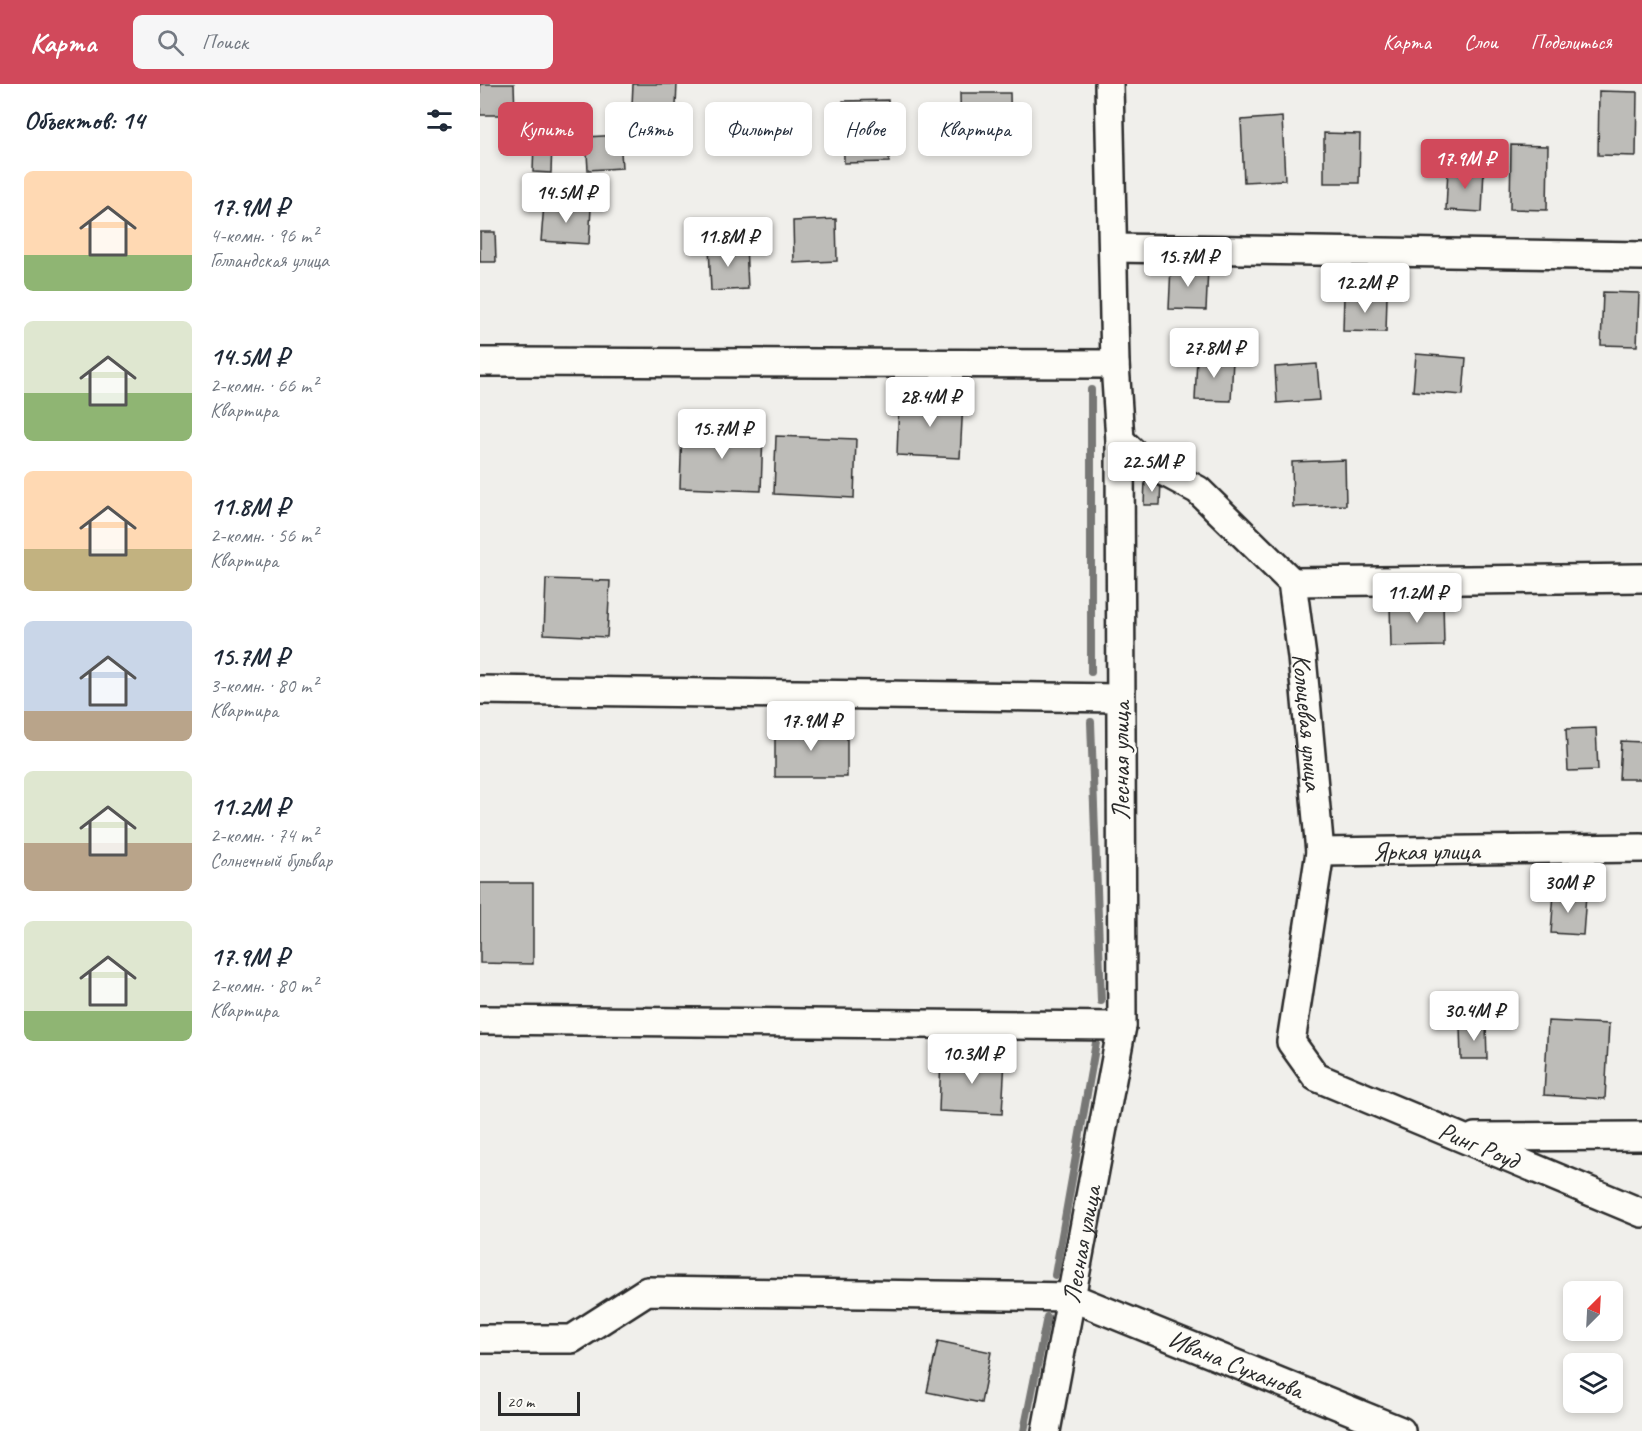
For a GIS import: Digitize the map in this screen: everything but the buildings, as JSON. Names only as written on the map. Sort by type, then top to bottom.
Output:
[{"type":"street","name":"Лесная улица","points":[[1046,1431],[1122,1026],[1119,698],[1120,440],[1115,364],[1109,84]]},
{"type":"street","points":[[1113,248],[1642,256]]},
{"type":"street","points":[[480,362],[1115,364]]},
{"type":"street","points":[[1120,440],[1140,459],[1198,490],[1292,582],[1642,578]]},
{"type":"street","name":"Кольцевая улица","points":[[1292,582],[1302,657],[1320,852],[1291,1042],[1316,1077]]},
{"type":"street","points":[[480,690],[1119,698]]},
{"type":"street","name":"Яркая улица","points":[[1320,852],[1642,848]]},
{"type":"street","points":[[480,1020],[1122,1026]]},
{"type":"street","name":"Ринг Роуд","points":[[1316,1077],[1642,1213]]},
{"type":"street","points":[[1463,1137],[1642,1136]]},
{"type":"street","points":[[480,1339],[572,1339],[647,1291],[1071,1297]]},
{"type":"street","name":"Ивана Суханова","points":[[1071,1297],[1401,1431]]},
{"type":"waterway","points":[[1091,390],[1091,672]]},
{"type":"waterway","points":[[1091,722],[1101,1001]]},
{"type":"waterway","points":[[1055,1275],[1097,1037]]},
{"type":"waterway","points":[[1024,1431],[1047,1317]]}]
